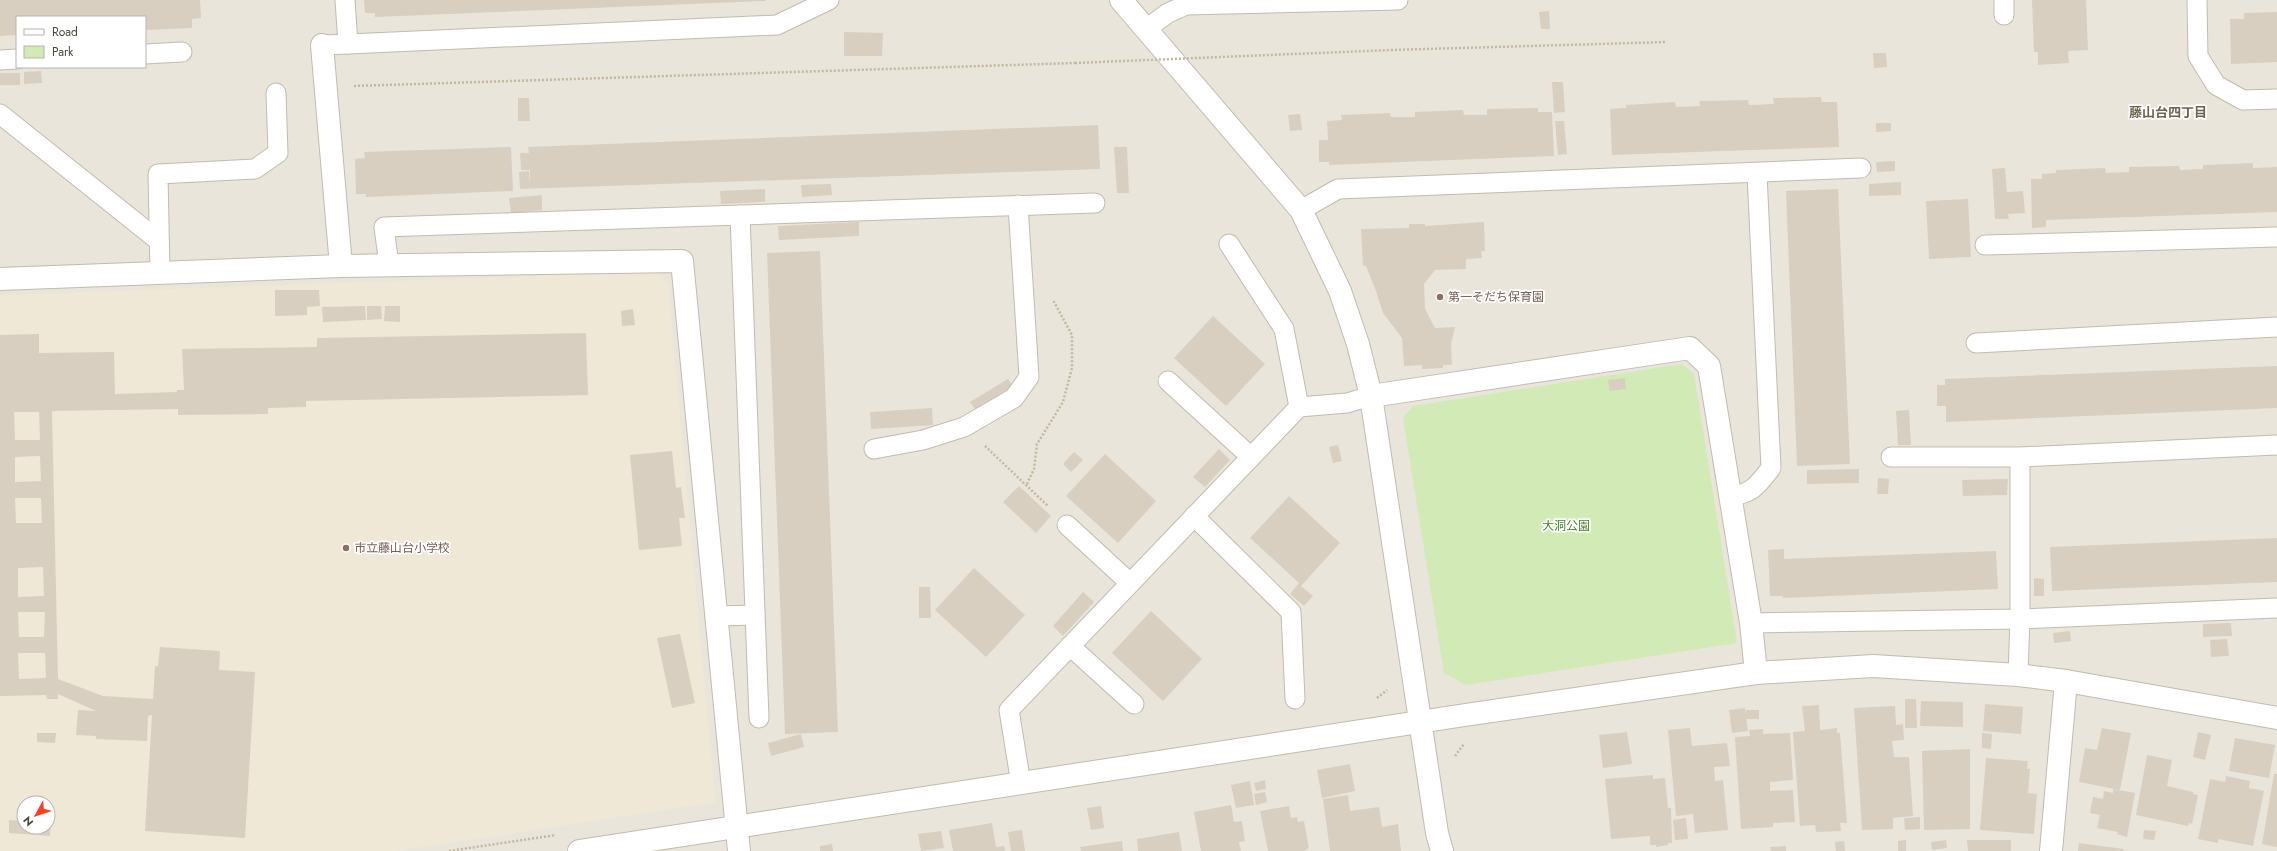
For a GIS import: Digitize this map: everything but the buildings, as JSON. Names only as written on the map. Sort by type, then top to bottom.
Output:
[{"type":"street","points":[[1121,0],[1300,210],[1340,291],[1358,344],[1371,396],[1436,833],[1442,851]]},
{"type":"street","points":[[322,45],[341,266]]},
{"type":"street","points":[[0,279],[341,266],[682,261],[739,851]]},
{"type":"street","points":[[1371,396],[1690,348],[1709,366],[1729,496],[1751,623],[1756,672]]},
{"type":"street","points":[[579,851],[1756,672],[1873,666],[2018,674],[2277,718]]},
{"type":"street","points":[[2051,851],[2066,681]]},
{"type":"lane","points":[[345,0],[348,44]]},
{"type":"lane","points":[[322,45],[777,25],[828,0]]},
{"type":"lane","points":[[1145,30],[1168,13],[1186,5],[1398,0]]},
{"type":"lane","points":[[2197,0],[2198,56],[2216,85],[2243,100],[2277,98]]},
{"type":"lane","points":[[146,54],[182,52]]},
{"type":"lane","points":[[0,60],[16,59]]},
{"type":"lane","points":[[160,273],[158,174],[255,169],[278,153],[276,93]]},
{"type":"lane","points":[[0,114],[159,242]]},
{"type":"lane","points":[[1300,210],[1338,189],[1757,174],[1862,168]]},
{"type":"lane","points":[[1729,496],[1742,495],[1756,487],[1771,468],[1757,174]]},
{"type":"lane","points":[[389,265],[384,227],[1095,203]]},
{"type":"lane","points":[[874,449],[923,440],[964,427],[1014,398],[1029,377],[1018,205]]},
{"type":"lane","points":[[740,215],[759,718]]},
{"type":"lane","points":[[1985,245],[2277,237]]},
{"type":"lane","points":[[1229,244],[1284,329],[1299,407]]},
{"type":"lane","points":[[1976,343],[2277,327]]},
{"type":"lane","points":[[1168,381],[1251,457]]},
{"type":"lane","points":[[1021,784],[1009,710],[1299,407],[1347,404],[1371,396]]},
{"type":"lane","points":[[1891,457],[2020,457],[2277,445]]},
{"type":"lane","points":[[2018,674],[2020,619],[2020,457]]},
{"type":"lane","points":[[1194,516],[1291,612],[1295,699]]},
{"type":"lane","points":[[1067,524],[1130,583]]},
{"type":"lane","points":[[1751,623],[2020,619],[2277,608]]},
{"type":"lane","points":[[716,616],[755,614]]},
{"type":"lane","points":[[1070,646],[1134,704]]},
{"type":"path","points":[[325,86],[1075,63],[1391,50],[1667,42]]},
{"type":"path","points":[[964,427],[1027,484],[1067,524]]},
{"type":"path","points":[[1454,758],[1466,742]]},
{"type":"shaded area","points":[[0,0],[2277,0],[2277,851],[0,851]]},
{"type":"shaded area","name":"市立藤山台小学校","points":[[656,272],[668,284],[715,802],[396,851],[0,851],[0,295]]},
{"type":"green space","name":"大洞公園","points":[[1682,364],[1694,374],[1737,643],[1466,685],[1444,673],[1403,418],[1413,406]]},
{"type":"place","name":"第一そだち保育園","points":[[1440,297]]},
{"type":"place","name":"市立藤山台小学校","points":[[346,548]]},
{"type":"district","name":"藤山台四丁目","points":[[2168,112]]}]
